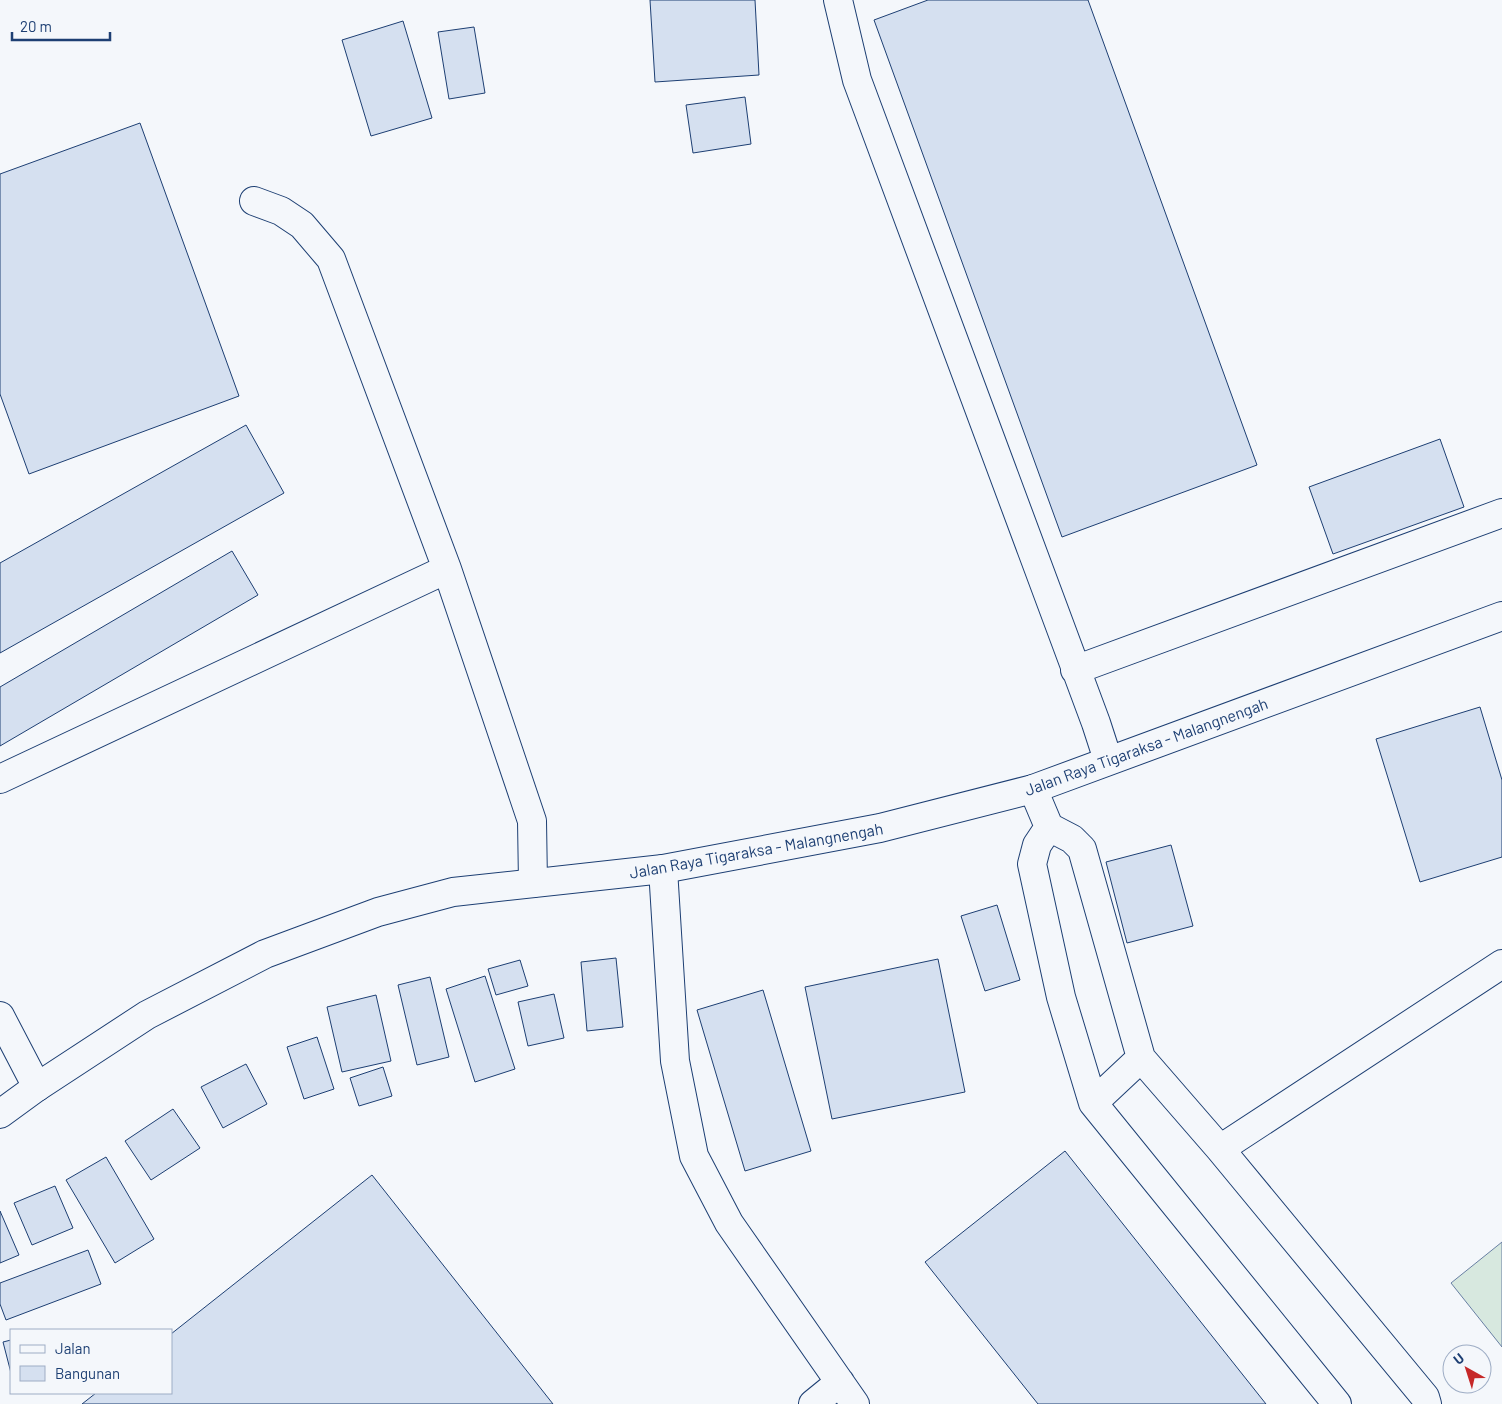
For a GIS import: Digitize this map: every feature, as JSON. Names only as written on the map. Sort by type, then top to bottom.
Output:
[{"type":"main road","points":[[838,0],[856,80],[1108,760]]},
{"type":"main road","points":[[254,201],[281,211],[302,225],[331,259],[446,569],[532,821],[533,883]]},
{"type":"main road","points":[[1076,670],[1502,513]]},
{"type":"main road","points":[[0,779],[446,569]]},
{"type":"main road","name":"Jalan Raya Tigaraksa - Malangnengah","points":[[0,1114],[37,1087],[147,1015],[265,954],[378,912],[453,892],[663,870],[880,828],[1033,789],[1502,616]]},
{"type":"main road","points":[[1033,789],[1048,827],[1072,840],[1082,849],[1141,1058],[1220,1150],[1425,1398],[1427,1404]]},
{"type":"main road","points":[[1048,827],[1037,845],[1032,864],[1060,997],[1093,1103],[1337,1404]]},
{"type":"main road","points":[[663,870],[675,1061],[694,1156],[729,1223],[847,1393],[812,1404]]},
{"type":"main road","points":[[1220,1150],[1502,964]]},
{"type":"main road","points":[[0,1016],[37,1087]]},
{"type":"main road","points":[[1093,1103],[1141,1058]]},
{"type":"shaded area","points":[[1502,1242],[1502,1347],[1451,1283]]},
{"type":"building","points":[[650,0],[755,0],[759,75],[655,82]]},
{"type":"building","points":[[928,0],[1088,0],[1257,465],[1062,537],[874,20]]},
{"type":"building","points":[[403,21],[432,118],[371,136],[342,40]]},
{"type":"building","points":[[474,27],[485,93],[449,99],[438,32]]},
{"type":"building","points":[[745,97],[751,144],[693,153],[686,105]]},
{"type":"building","points":[[140,123],[239,396],[29,474],[0,394],[0,174]]},
{"type":"building","points":[[246,425],[284,493],[0,653],[0,563]]},
{"type":"building","points":[[1440,439],[1464,507],[1333,554],[1309,487]]},
{"type":"building","points":[[232,551],[258,595],[0,746],[0,687]]},
{"type":"building","points":[[1480,707],[1502,780],[1502,857],[1420,882],[1376,739]]},
{"type":"building","points":[[1171,845],[1193,926],[1127,943],[1106,862]]},
{"type":"building","points":[[997,905],[1020,980],[985,991],[961,916]]},
{"type":"building","points":[[616,958],[623,1027],[587,1031],[581,962]]},
{"type":"building","points":[[938,959],[965,1092],[832,1119],[805,987]]},
{"type":"building","points":[[520,960],[528,986],[496,995],[488,969]]},
{"type":"building","points":[[485,976],[515,1069],[475,1082],[446,989]]},
{"type":"building","points":[[430,977],[449,1057],[417,1065],[398,985]]},
{"type":"building","points":[[763,990],[811,1151],[745,1171],[697,1010]]},
{"type":"building","points":[[554,994],[564,1038],[528,1046],[518,1002]]},
{"type":"building","points":[[376,995],[391,1061],[342,1072],[327,1007]]},
{"type":"building","points":[[317,1037],[334,1089],[304,1099],[287,1047]]},
{"type":"building","points":[[246,1064],[267,1104],[223,1128],[201,1087]]},
{"type":"building","points":[[383,1067],[392,1096],[359,1106],[350,1078]]},
{"type":"building","points":[[173,1109],[200,1148],[151,1180],[125,1141]]},
{"type":"building","points":[[1065,1151],[1266,1404],[1038,1404],[925,1262]]},
{"type":"building","points":[[106,1157],[154,1239],[115,1263],[66,1180]]},
{"type":"building","points":[[372,1175],[553,1404],[82,1404],[95,1394],[172,1394],[172,1333]]},
{"type":"building","points":[[55,1186],[73,1228],[32,1245],[14,1203]]},
{"type":"building","points":[[0,1211],[19,1255],[0,1263]]},
{"type":"building","points":[[88,1250],[101,1284],[6,1320],[0,1304],[0,1283]]},
{"type":"building","points":[[10,1340],[10,1369],[3,1342]]}]
